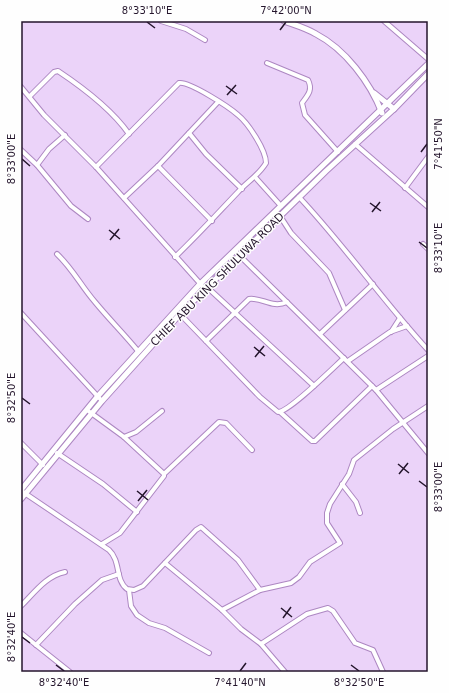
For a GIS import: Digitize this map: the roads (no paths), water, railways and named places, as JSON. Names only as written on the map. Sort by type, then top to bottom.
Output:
[{"type":"street","points":[[161,21],[186,29],[205,40]]},
{"type":"street","points":[[284,21],[315,33],[329,43],[350,62],[379,100],[388,104],[394,109]]},
{"type":"street","points":[[384,21],[428,59]]},
{"type":"street","points":[[267,63],[308,80],[311,88],[309,95],[302,103],[303,112],[338,152]]},
{"type":"street","points":[[164,474],[124,437],[90,412],[97,397],[138,350],[200,284],[372,120],[428,64]]},
{"type":"street","points":[[30,96],[54,72],[58,71],[74,81],[118,120],[129,134]]},
{"type":"street","name":"CHIEF ABU KING SHULUWA ROAD","points":[[21,499],[23,491],[90,412],[102,401],[180,314],[299,197],[394,109],[428,74]]},
{"type":"street","points":[[96,167],[179,83],[187,83],[243,119],[265,156],[266,162],[254,177],[212,221],[175,257]]},
{"type":"street","points":[[21,87],[30,96],[44,115],[96,167],[200,284],[236,313],[314,386]]},
{"type":"street","points":[[379,100],[393,99]]},
{"type":"street","points":[[379,100],[383,118]]},
{"type":"street","points":[[372,120],[379,100]]},
{"type":"street","points":[[124,198],[158,166],[218,102]]},
{"type":"street","points":[[189,133],[206,154],[242,188]]},
{"type":"street","points":[[37,165],[48,149],[64,135]]},
{"type":"street","points":[[356,144],[428,207]]},
{"type":"street","points":[[21,150],[37,165],[71,206],[88,219]]},
{"type":"street","points":[[405,188],[428,157]]},
{"type":"street","points":[[158,166],[212,221]]},
{"type":"street","points":[[254,177],[282,206]]},
{"type":"street","points":[[299,197],[335,236],[400,318],[428,350]]},
{"type":"street","points":[[280,216],[291,233],[329,273],[345,310]]},
{"type":"street","points":[[422,244],[428,248]]},
{"type":"street","points":[[235,251],[374,388],[404,422],[428,453]]},
{"type":"street","points":[[57,254],[73,270],[78,280],[95,302],[138,350]]},
{"type":"street","points":[[320,334],[373,284]]},
{"type":"street","points":[[206,341],[249,299],[253,298],[269,304],[287,302]]},
{"type":"street","points":[[21,313],[102,401]]},
{"type":"street","points":[[180,314],[260,397],[280,412],[312,441],[315,441],[374,388],[428,356]]},
{"type":"street","points":[[390,332],[400,318]]},
{"type":"street","points":[[280,412],[346,359],[390,332],[407,326]]},
{"type":"street","points":[[222,610],[258,590],[291,583],[299,577],[310,562],[340,543],[328,522],[327,513],[330,504],[349,474],[356,458],[428,406]]},
{"type":"street","points":[[124,437],[141,429],[162,411]]},
{"type":"street","points":[[102,544],[120,533],[161,483],[164,474],[219,422],[226,423],[252,450]]},
{"type":"street","points":[[21,443],[44,466]]},
{"type":"street","points":[[56,452],[102,484],[137,512]]},
{"type":"street","points":[[342,484],[356,502],[360,513]]},
{"type":"street","points":[[23,491],[112,552],[117,562],[123,586],[129,590],[134,590],[143,586],[196,530],[202,528],[238,560],[258,590]]},
{"type":"street","points":[[165,563],[222,610],[241,629],[261,644],[285,672]]},
{"type":"street","points":[[21,606],[47,580],[54,575],[65,572]]},
{"type":"street","points":[[36,645],[75,604],[102,580],[119,574]]},
{"type":"street","points":[[129,590],[131,606],[138,615],[149,622],[165,628],[209,653]]},
{"type":"street","points":[[261,644],[307,614],[328,608],[333,611],[354,643],[373,650],[383,672]]},
{"type":"street","points":[[21,633],[70,672]]}]
